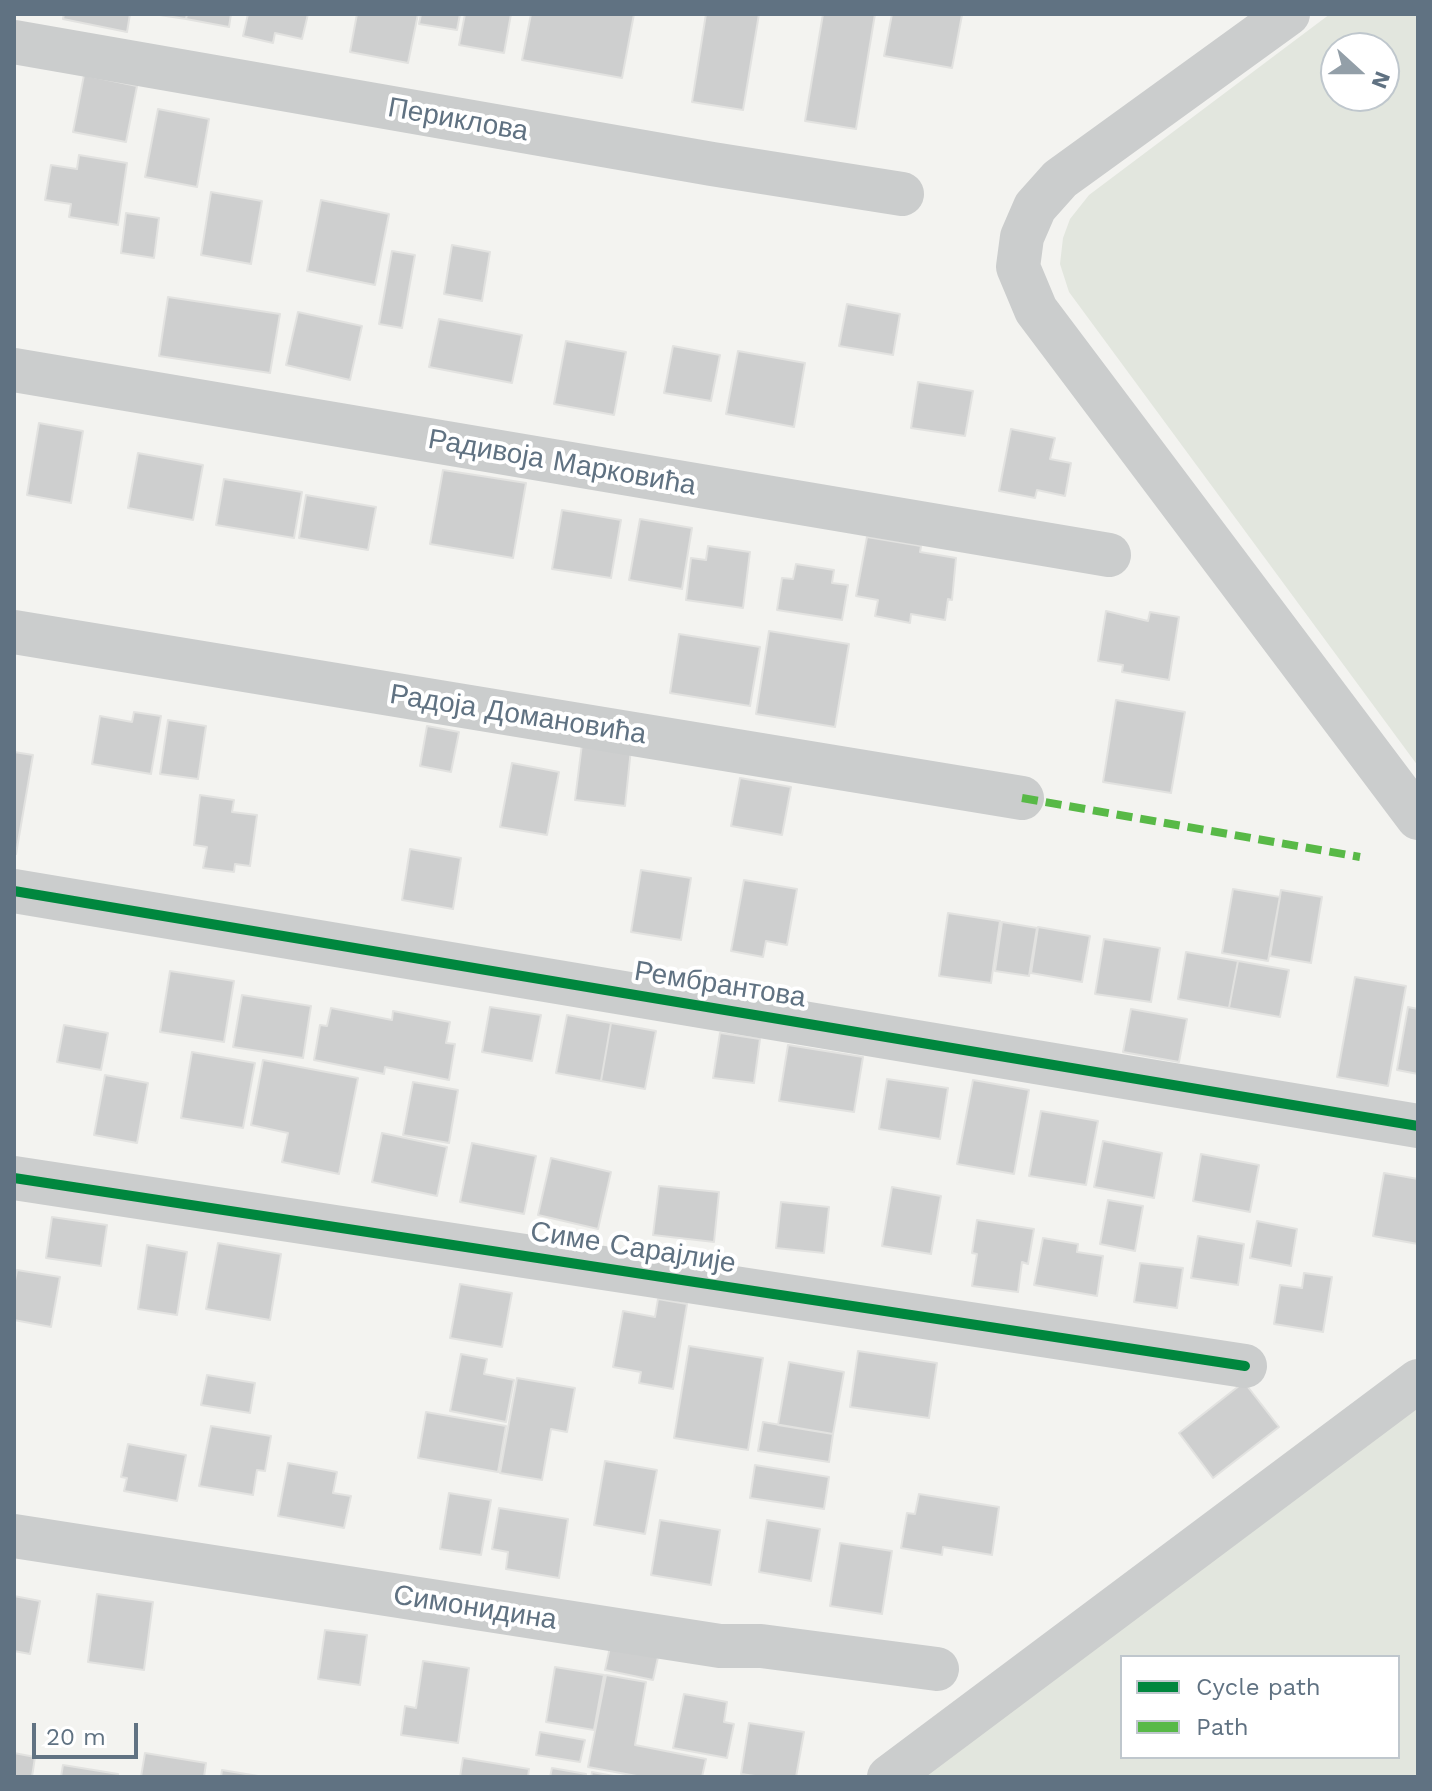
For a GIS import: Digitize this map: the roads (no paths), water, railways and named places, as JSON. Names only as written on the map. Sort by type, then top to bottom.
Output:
[{"type":"street","points":[[1288,14],[1060,179],[1035,207],[1022,237],[1018,267],[1036,310],[1418,818]]},
{"type":"street","name":"Периклова","points":[[14,42],[712,164],[902,194]]},
{"type":"street","name":"Радивоја Марковића","points":[[14,370],[1109,555]]},
{"type":"street","name":"Радоја Домановића","points":[[14,632],[1022,798]]},
{"type":"street","name":"Рембрантова","points":[[14,891],[1418,1126]]},
{"type":"street","name":"Симе Сарајлије","points":[[14,1178],[1245,1366]]},
{"type":"street","points":[[889,1777],[1418,1381]]},
{"type":"street","name":"Симонидина","points":[[14,1536],[720,1646],[761,1646],[937,1669]]}]
